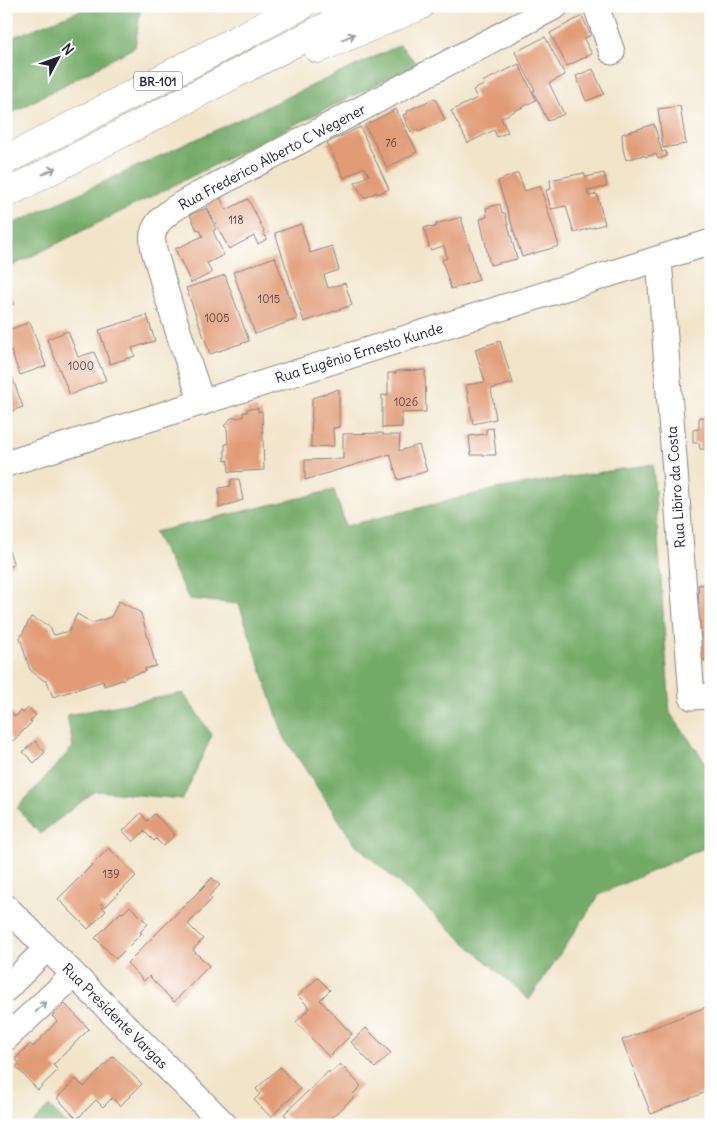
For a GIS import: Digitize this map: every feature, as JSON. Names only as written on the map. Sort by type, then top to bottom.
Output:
[{"type":"highway","points":[[11,157],[262,6]]},
{"type":"highway","name":"BR-101","points":[[11,157],[301,6]]},
{"type":"highway","name":"BR-101","points":[[6,194],[365,6]]},
{"type":"highway","points":[[126,131],[420,6]]},
{"type":"street","name":"Rua Frederico Alberto C Wegener","points":[[202,403],[153,247],[153,233],[160,220],[174,209],[208,189],[556,6]]},
{"type":"street","points":[[596,6],[612,52]]},
{"type":"street","name":"Rua Eugênio Ernesto Kunde","points":[[6,464],[711,242]]},
{"type":"street","name":"Rua Libiro da Costa","points":[[659,259],[692,697],[711,696]]},
{"type":"street","name":"Rua Presidente Vargas","points":[[6,907],[225,1125]]},
{"type":"street","points":[[6,988],[47,948]]},
{"type":"street","points":[[6,1038],[74,975]]},
{"type":"green space","points":[[91,6],[141,6],[135,47],[6,116],[6,40]]},
{"type":"green space","points":[[400,45],[417,64],[6,269],[6,227]]},
{"type":"green space","points":[[653,464],[670,713],[711,770],[711,845],[600,894],[529,1000],[354,843],[284,737],[239,604],[189,599],[154,532],[334,490],[346,526],[495,489]]},
{"type":"green space","points":[[183,693],[212,735],[183,799],[95,791],[40,834],[17,808],[73,747],[67,715]]},
{"type":"green space","points":[[49,1106],[68,1125],[30,1125]]},
{"type":"building","points":[[582,16],[591,35],[584,39],[592,54],[567,66],[550,33]]},
{"type":"building","points":[[545,37],[565,75],[549,83],[564,114],[548,121],[533,91],[535,90],[515,52]]},
{"type":"building","points":[[519,64],[536,100],[501,118],[508,132],[497,137],[494,130],[468,143],[451,111],[477,98],[473,90],[484,85],[482,82]]},
{"type":"building","points":[[593,69],[604,94],[586,101],[576,76]]},
{"type":"building","points":[[435,98],[445,120],[418,132],[417,129],[411,132],[403,115],[408,113],[407,111]]},
{"type":"building","points":[[680,106],[686,144],[663,148],[658,109]]},
{"type":"building","points":[[396,109],[417,152],[387,168],[365,125]]},
{"type":"building","points":[[654,124],[662,152],[666,151],[667,156],[658,159],[656,154],[645,157],[644,155],[626,160],[622,134]]},
{"type":"building","points":[[360,127],[389,189],[364,198],[355,183],[369,175],[364,167],[344,178],[327,143]]},
{"type":"building","points":[[518,173],[525,191],[540,186],[559,246],[522,257],[498,181]]},
{"type":"building","points":[[584,173],[586,177],[604,173],[607,186],[590,191],[590,189],[587,190],[589,196],[597,194],[605,224],[574,233],[566,206],[551,209],[546,190],[551,189],[550,180]]},
{"type":"building","points":[[220,197],[226,210],[248,199],[267,239],[258,244],[254,236],[229,249],[206,205]]},
{"type":"building","points":[[500,204],[502,213],[505,213],[517,259],[490,265],[480,219],[487,217],[486,208]]},
{"type":"building","points":[[206,208],[216,229],[213,231],[224,255],[207,263],[212,273],[191,283],[175,249],[203,236],[199,229],[197,230],[190,215]]},
{"type":"building","points":[[461,217],[479,280],[451,289],[442,260],[447,258],[444,246],[430,250],[424,228],[430,226],[431,228],[437,226],[436,224]]},
{"type":"building","points":[[301,224],[310,253],[332,246],[339,270],[324,275],[328,288],[345,283],[352,305],[304,322],[275,233]]},
{"type":"building","points":[[275,257],[297,319],[255,334],[233,272]]},
{"type":"building","points":[[225,275],[249,341],[210,354],[186,288]]},
{"type":"building","points":[[6,283],[14,304],[6,306]]},
{"type":"building","points":[[147,315],[155,341],[132,348],[135,356],[110,364],[99,330]]},
{"type":"building","points":[[30,322],[46,366],[20,375],[6,338],[6,331]]},
{"type":"building","points":[[68,331],[78,357],[94,352],[106,380],[70,395],[47,339]]},
{"type":"building","points":[[500,341],[513,383],[491,389],[496,419],[473,424],[466,385],[485,382],[475,349]]},
{"type":"building","points":[[425,370],[426,412],[402,413],[402,427],[382,428],[382,395],[388,396],[388,373]]},
{"type":"building","points":[[10,371],[23,407],[6,413],[6,372]]},
{"type":"building","points":[[339,389],[339,427],[333,428],[334,446],[311,447],[312,398]]},
{"type":"building","points":[[258,408],[258,412],[262,411],[264,470],[229,472],[228,460],[225,461],[225,444],[228,444],[227,428],[224,426],[231,418],[243,417],[243,412],[247,412],[247,409]]},
{"type":"building","points":[[699,417],[711,417],[711,449],[700,449],[699,443],[693,443],[693,430],[699,429]]},
{"type":"building","points":[[493,428],[496,455],[471,455],[469,436],[486,434],[486,429]]},
{"type":"building","points":[[383,433],[383,435],[400,435],[399,451],[419,445],[427,471],[398,480],[390,454],[305,480],[305,460],[343,459],[343,434]]},
{"type":"building","points":[[231,479],[239,479],[243,500],[219,508],[219,488],[231,486]]},
{"type":"building","points":[[6,543],[14,565],[6,568]]},
{"type":"building","points":[[711,584],[711,660],[701,660],[700,621],[698,622],[697,604],[699,604],[698,585]]},
{"type":"building","points":[[119,601],[141,613],[156,666],[144,669],[146,671],[104,686],[103,681],[53,697],[47,681],[30,670],[20,638],[31,617],[49,626],[54,635],[69,631],[77,614],[92,623],[111,617]]},
{"type":"building","points":[[28,708],[36,715],[30,721],[32,722],[13,741],[6,734],[6,713],[9,710],[15,717],[21,711],[23,713]]},
{"type":"building","points":[[35,741],[45,752],[34,763],[23,752]]},
{"type":"building","points":[[141,813],[147,821],[154,814],[175,835],[163,846],[156,839],[154,841],[144,831],[133,842],[123,831]]},
{"type":"building","points":[[109,848],[136,876],[105,907],[101,903],[100,905],[106,911],[88,929],[58,899]]},
{"type":"building","points":[[212,878],[220,885],[209,896],[212,899],[188,924],[203,939],[193,950],[209,966],[174,1002],[149,976],[144,981],[127,963]]},
{"type":"building","points":[[130,906],[148,924],[140,932],[142,933],[116,959],[95,938],[121,912],[123,913]]},
{"type":"building","points":[[318,978],[330,990],[320,1000],[352,1034],[329,1057],[296,1022],[310,1008],[298,996]]},
{"type":"building","points":[[65,1004],[89,1029],[53,1065],[58,1070],[38,1090],[16,1067],[20,1063],[15,1059],[30,1044],[33,1047],[57,1021],[52,1016]]},
{"type":"building","points":[[711,1005],[711,1090],[651,1114],[622,1040]]},
{"type":"building","points":[[366,1028],[391,1053],[375,1068],[351,1042]]},
{"type":"building","points":[[113,1056],[142,1084],[120,1106],[112,1098],[103,1107],[96,1100],[77,1119],[57,1098],[76,1079],[84,1087]]},
{"type":"building","points":[[340,1064],[361,1086],[352,1095],[354,1097],[325,1125],[294,1125],[284,1114],[329,1071],[330,1073]]},
{"type":"building","points":[[280,1067],[300,1089],[271,1117],[254,1100],[260,1094],[256,1089]]}]
